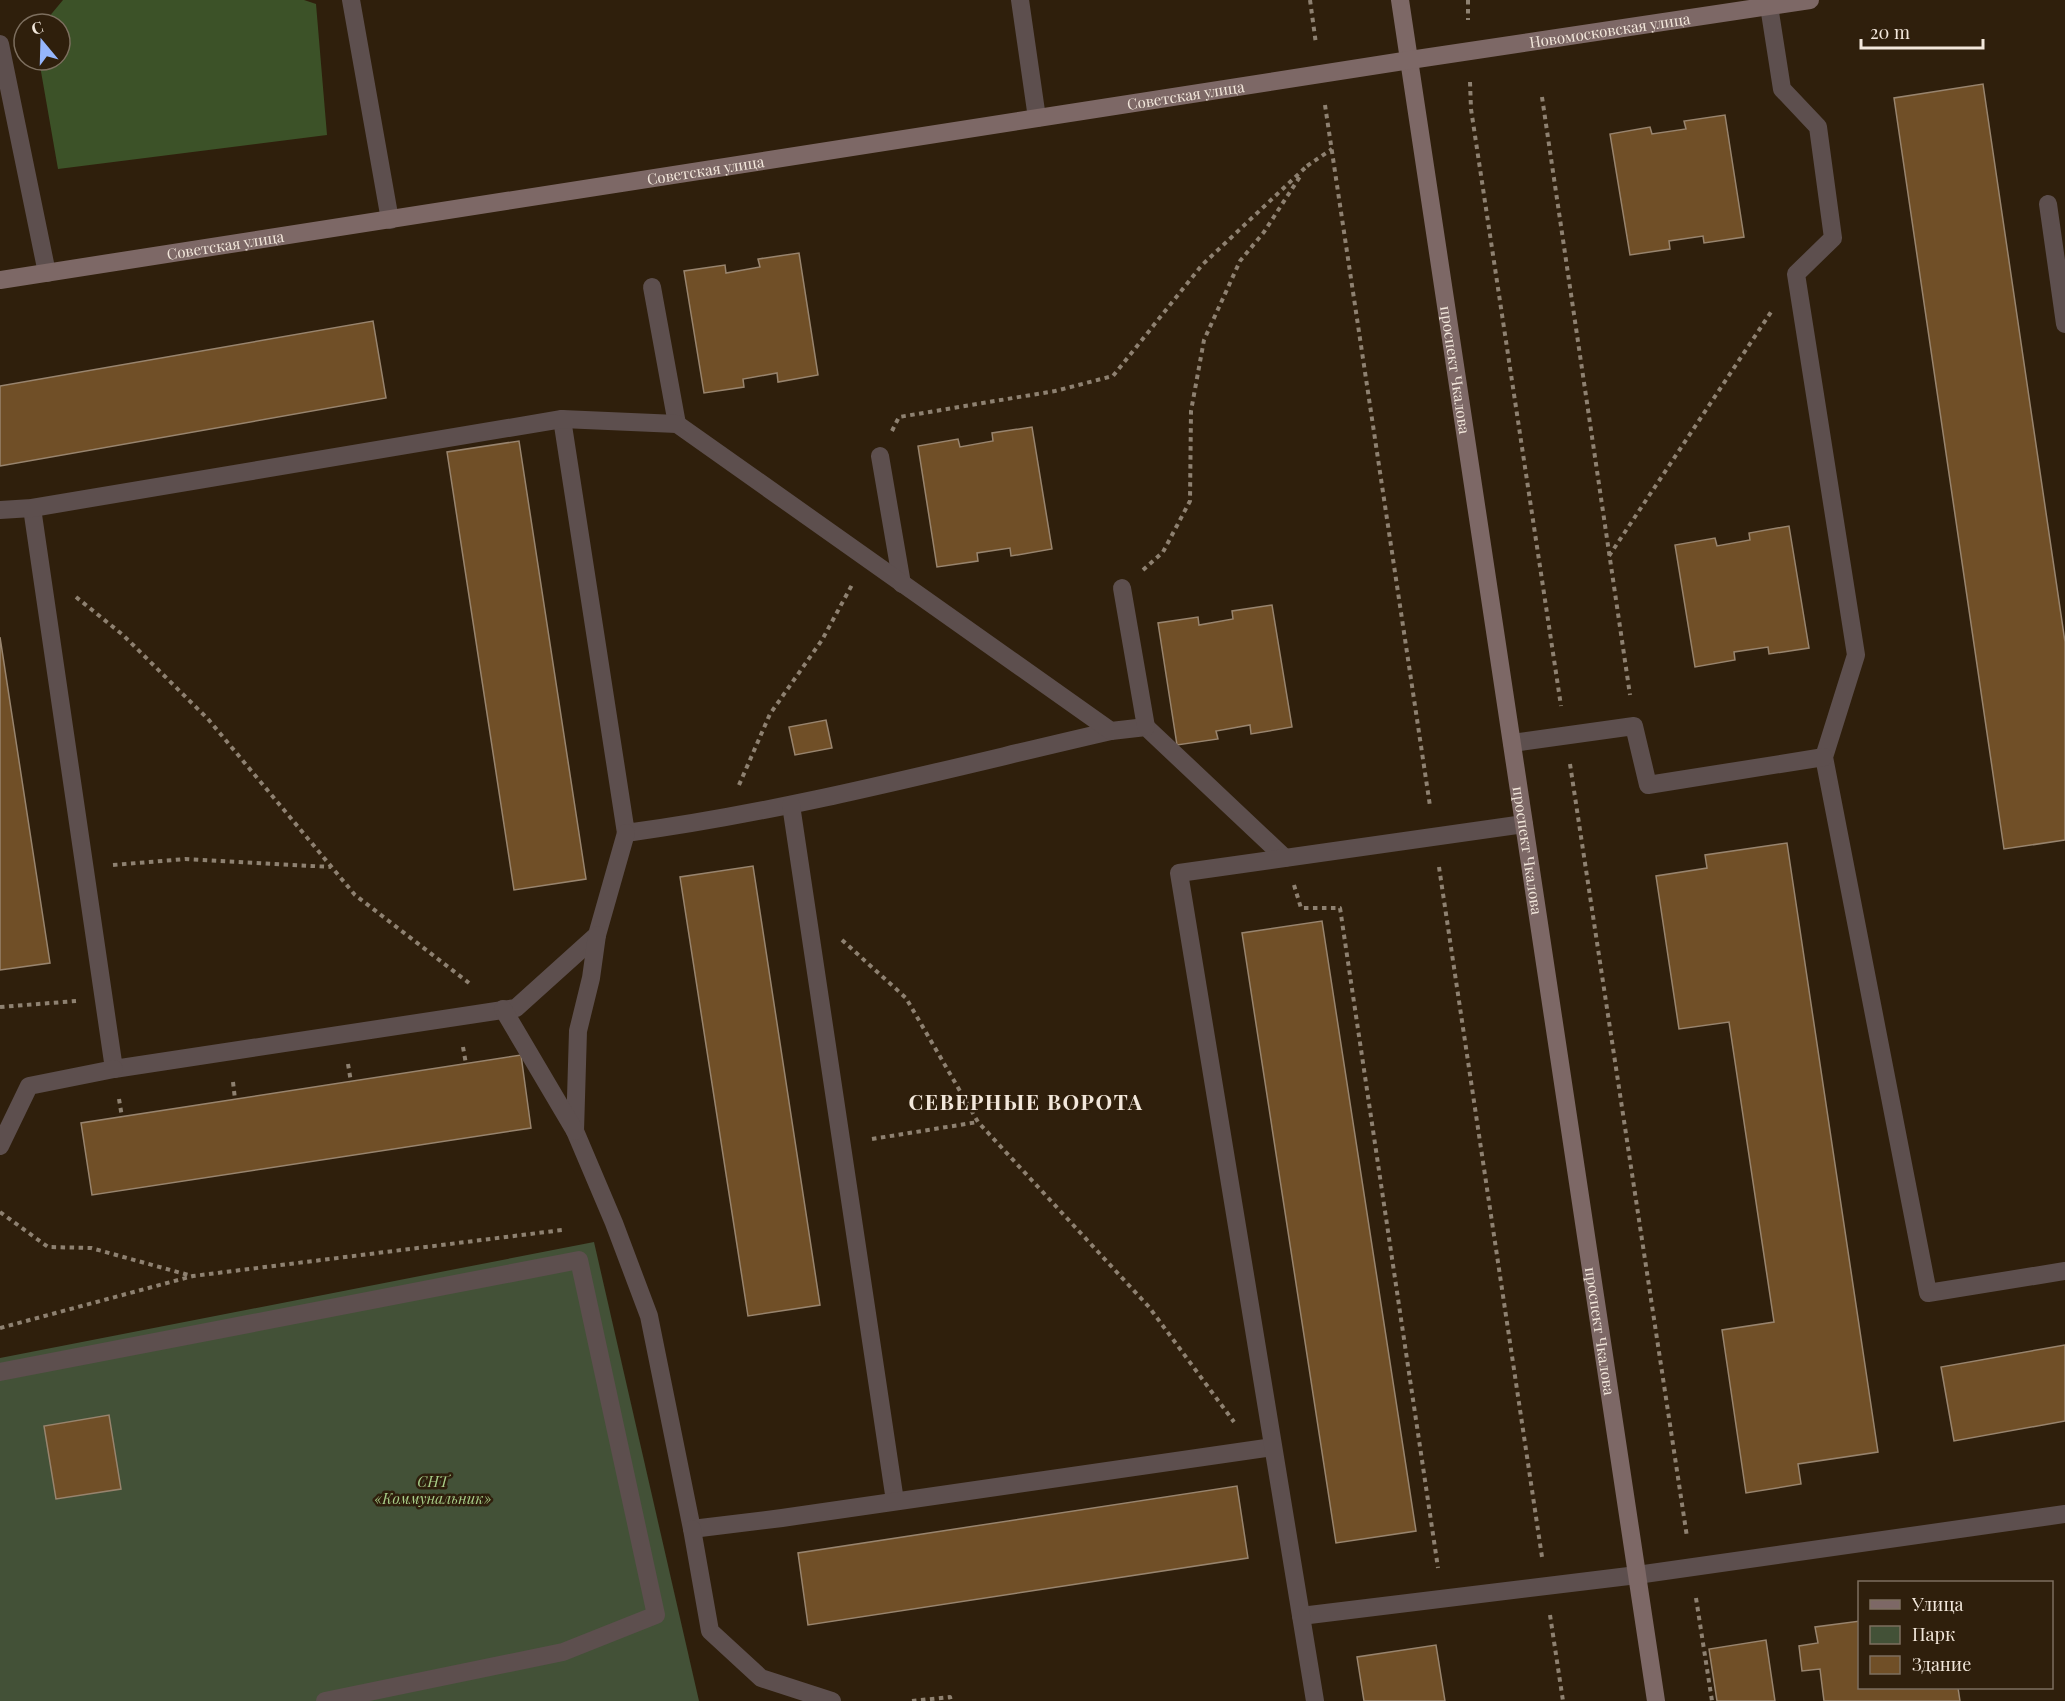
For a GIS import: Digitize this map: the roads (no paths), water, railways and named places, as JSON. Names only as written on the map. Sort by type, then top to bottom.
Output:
[{"type":"street","name":"проспект Чкалова","points":[[1400,0],[1656,1701]]},
{"type":"street","name":"Новомосковская улица","points":[[1410,60],[1809,0]]},
{"type":"street","name":"Советская улица","points":[[0,280],[1410,60]]},
{"type":"lane","points":[[351,0],[390,219]]},
{"type":"lane","points":[[1020,0],[1038,118]]},
{"type":"lane","points":[[1769,6],[1782,89],[1818,127],[1833,238],[1796,274],[1856,655],[1824,757],[1928,1293],[2065,1271]]},
{"type":"lane","points":[[0,44],[47,273]]},
{"type":"lane","points":[[2048,204],[2065,324]]},
{"type":"lane","points":[[652,287],[677,424]]},
{"type":"lane","points":[[562,419],[626,834],[597,934],[591,978],[578,1031],[575,1131]]},
{"type":"lane","points":[[0,510],[32,508],[562,419],[677,424],[1111,731]]},
{"type":"lane","points":[[880,456],[902,584]]},
{"type":"lane","points":[[32,508],[114,1069]]},
{"type":"lane","points":[[1122,588],[1146,728],[1285,858]]},
{"type":"lane","points":[[1512,743],[1634,726],[1648,785],[1824,757]]},
{"type":"lane","points":[[626,834],[685,826],[791,806],[1111,731],[1146,728]]},
{"type":"lane","points":[[791,806],[895,1502]]},
{"type":"lane","points":[[1315,1701],[1179,873],[1524,824]]},
{"type":"lane","points":[[0,1146],[29,1086],[114,1069],[516,1008],[597,934]]},
{"type":"lane","points":[[503,1009],[575,1131],[614,1223],[649,1316],[710,1631],[760,1678],[832,1701]]},
{"type":"lane","points":[[0,1372],[579,1260],[656,1615],[563,1652],[325,1701]]},
{"type":"lane","points":[[692,1529],[1273,1447]]},
{"type":"lane","points":[[1301,1616],[1637,1575],[2065,1514]]},
{"type":"district","name":"СЕВЕРНЫЕ ВОРОТА","points":[[1026,1101]]},
{"type":"park label","name":"СНТ «Коммунальник»","points":[[433,1490]]}]
